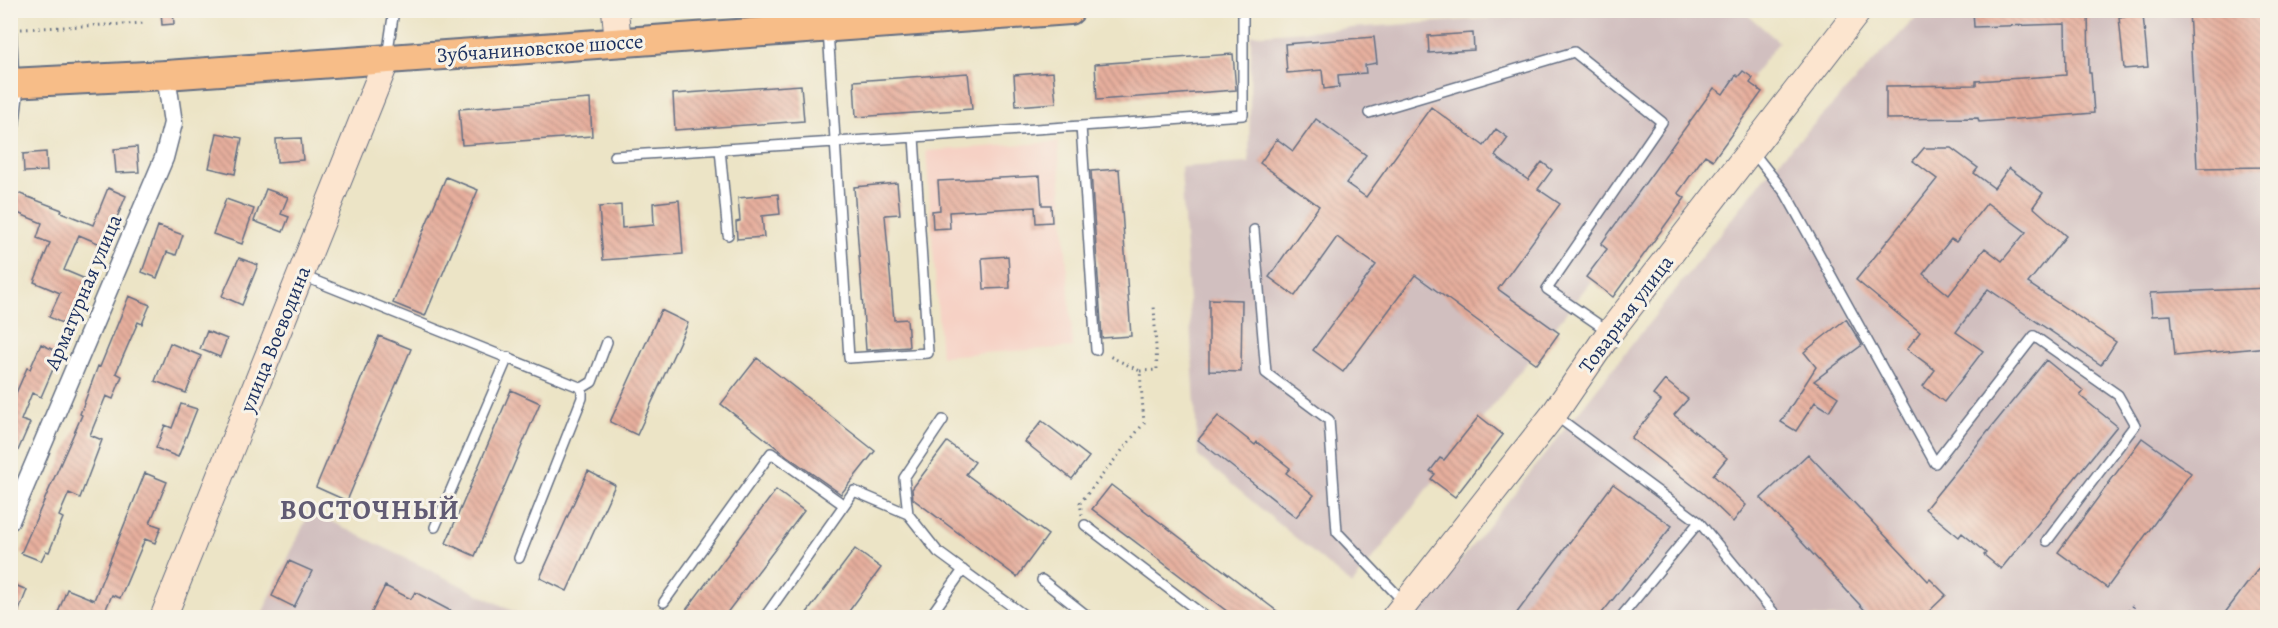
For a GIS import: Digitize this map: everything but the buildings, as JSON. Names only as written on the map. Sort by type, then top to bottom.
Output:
[{"type":"main road","name":"Зубчаниновское шоссе","points":[[13,83],[166,75],[618,43],[781,21],[827,28],[1070,10]]},
{"type":"street","points":[[615,10],[618,43]]},
{"type":"street","name":"Товарная улица","points":[[1399,610],[1554,414],[1610,332],[1859,10]]},
{"type":"street","name":"улица Воеводина","points":[[163,618],[387,59]]},
{"type":"street","name":"Арматурная улица","points":[[10,521],[164,158],[173,123],[166,75]]},
{"type":"street","points":[[10,124],[13,83]]},
{"type":"lane","points":[[387,59],[394,10]]},
{"type":"lane","points":[[614,156],[1243,115],[1243,10]]},
{"type":"lane","points":[[11,27],[13,83]]},
{"type":"lane","points":[[827,28],[849,358],[928,353],[914,137]]},
{"type":"lane","points":[[1370,113],[1574,52],[1662,122],[1547,289],[1610,332]]},
{"type":"lane","points":[[1081,126],[1096,350]]},
{"type":"lane","points":[[720,149],[728,235]]},
{"type":"lane","points":[[1750,150],[1786,194],[1935,463],[2034,336],[2118,394],[2135,425],[2047,541]]},
{"type":"lane","points":[[1254,230],[1266,373],[1329,420],[1337,532],[1399,610]]},
{"type":"lane","points":[[300,275],[582,388]]},
{"type":"lane","points":[[582,388],[592,382],[607,342]]},
{"type":"lane","points":[[435,527],[508,357]]},
{"type":"lane","points":[[519,558],[582,398],[582,388]]},
{"type":"lane","points":[[1554,414],[1699,522],[1778,618]]},
{"type":"lane","points":[[908,514],[904,478],[943,420]]},
{"type":"lane","points":[[664,602],[771,453],[844,505]]},
{"type":"lane","points":[[764,618],[854,492],[908,514],[938,552],[1028,618]]},
{"type":"lane","points":[[1620,618],[1699,522]]},
{"type":"lane","points":[[1085,525],[1207,618]]},
{"type":"lane","points":[[929,618],[963,570]]},
{"type":"lane","points":[[1042,580],[1090,618]]},
{"type":"path","points":[[11,27],[146,22]]},
{"type":"path","points":[[1096,350],[1140,370],[1157,370],[1154,304]]},
{"type":"path","points":[[1085,525],[1080,503],[1144,423],[1140,370]]},
{"type":"shaded area","points":[[1742,10],[1779,42],[1352,585],[1198,456],[1181,167],[1249,163],[1251,35],[1598,11]]},
{"type":"shaded area","points":[[1922,11],[2267,11],[2267,617],[1415,618],[1772,168]]},
{"type":"shaded area","points":[[1058,142],[1073,347],[941,356],[926,151]]},
{"type":"shaded area","points":[[310,511],[525,617],[260,618]]},
{"type":"railway","points":[[2125,618],[2133,606]]},
{"type":"district","name":"ВОСТОЧНЫЙ","points":[[370,510]]}]
